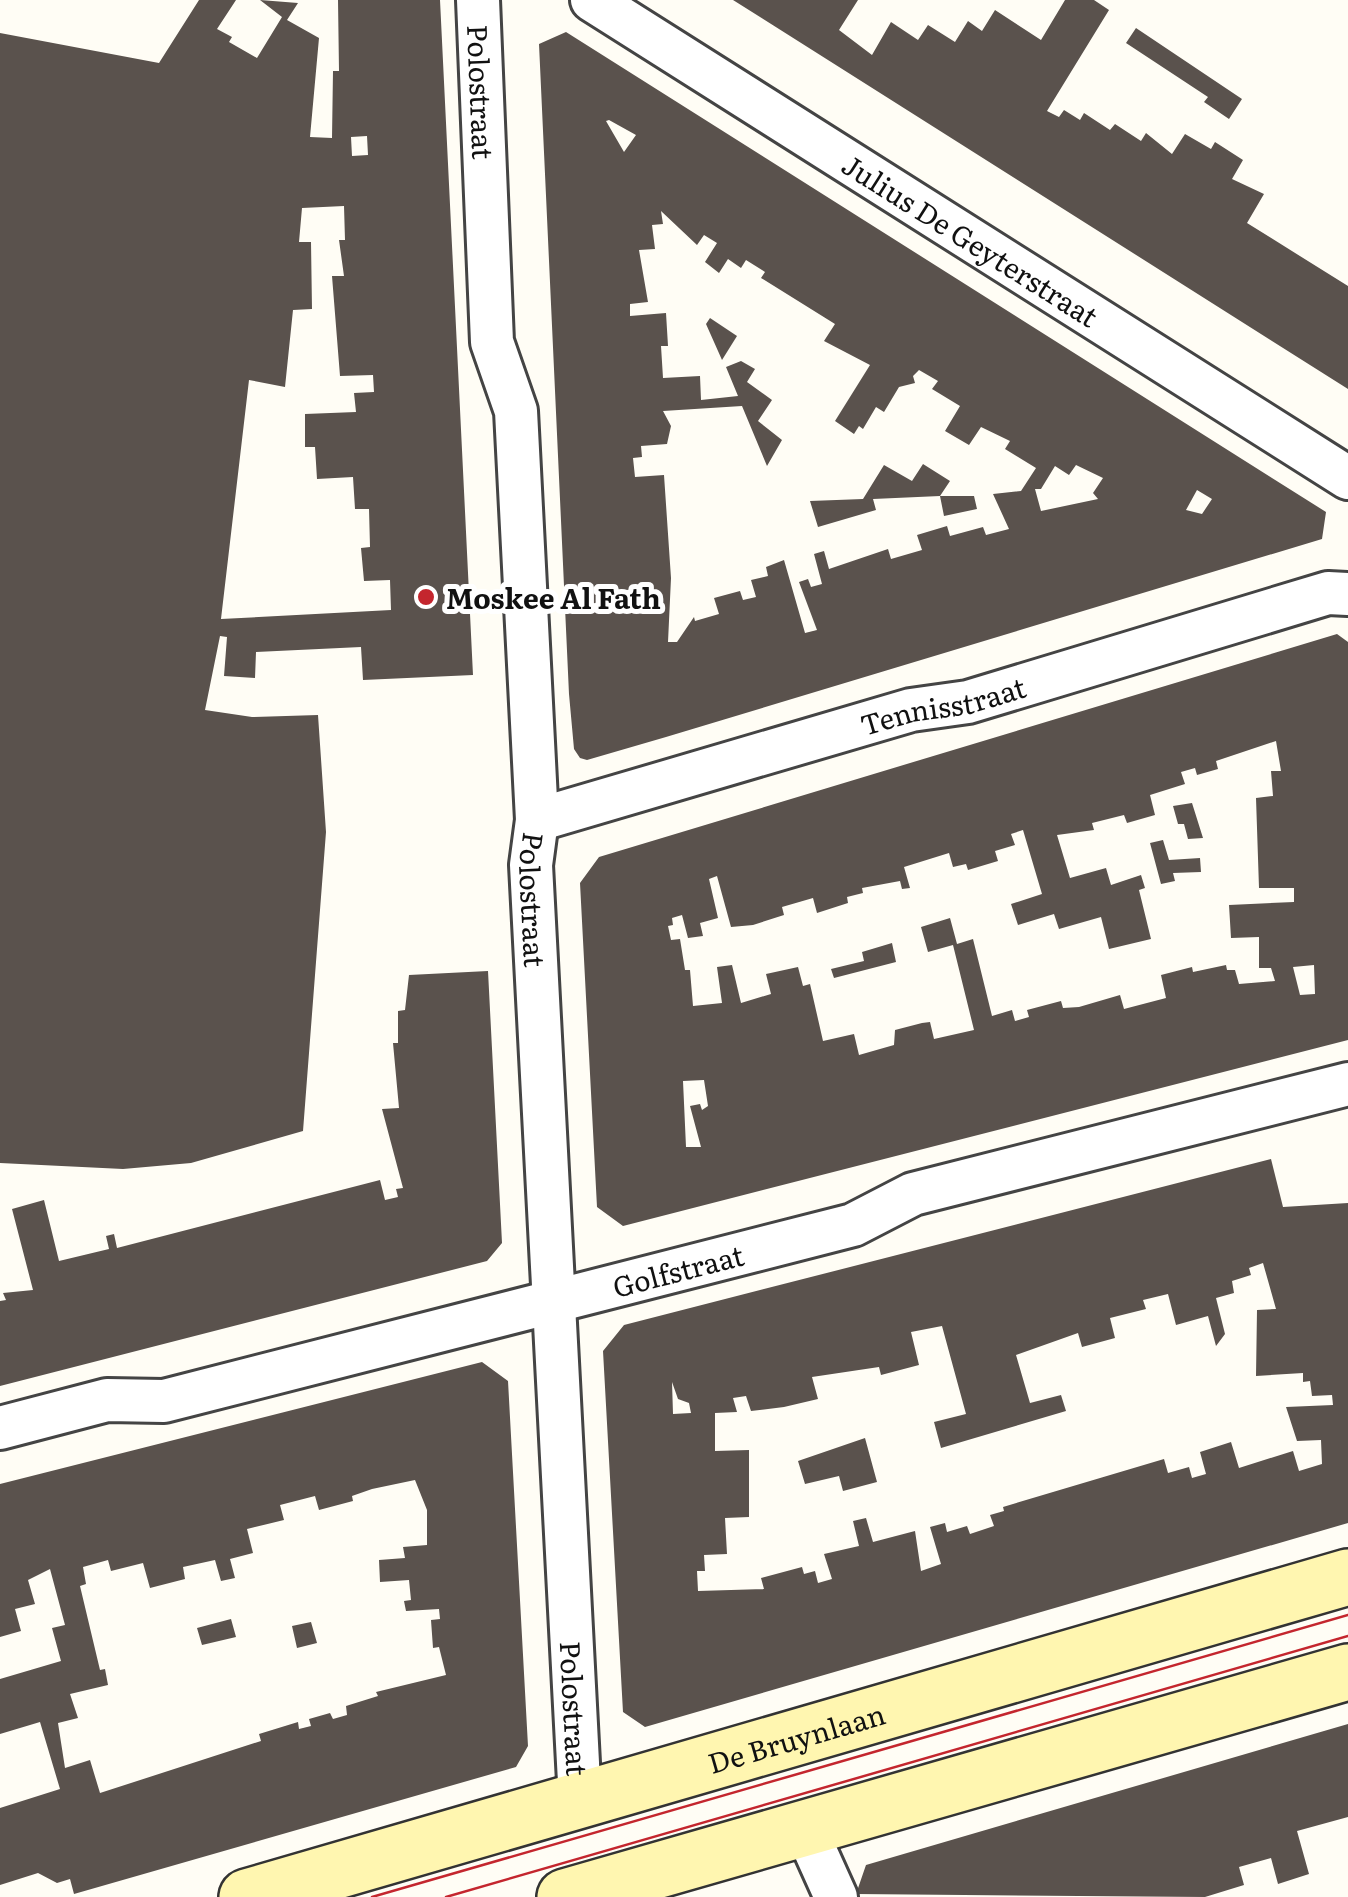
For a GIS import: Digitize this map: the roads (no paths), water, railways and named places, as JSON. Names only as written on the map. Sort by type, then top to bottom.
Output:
[{"type":"main road","name":"De Bruynlaan","points":[[247,1897],[1348,1577]]},
{"type":"main road","points":[[564,1897],[1348,1672]]},
{"type":"street","name":"Polostraat","points":[[478,0],[492,342],[516,411],[537,820],[531,865],[580,1801]]},
{"type":"street","name":"Julius De Geyterstraat","points":[[592,0],[1348,478]]},
{"type":"street","name":"Tennisstraat","points":[[537,820],[911,710],[968,702],[1328,594],[1348,594]]},
{"type":"street","name":"Golfstraat","points":[[0,1428],[107,1400],[164,1401],[853,1225],[913,1194],[1348,1084]]},
{"type":"street","points":[[806,1828],[836,1897]]},
{"type":"tram line","points":[[372,1897],[1348,1615]]},
{"type":"tram line","points":[[446,1897],[1348,1636]]},
{"type":"place","name":"Moskee Al Fath","points":[[426,597]]}]
